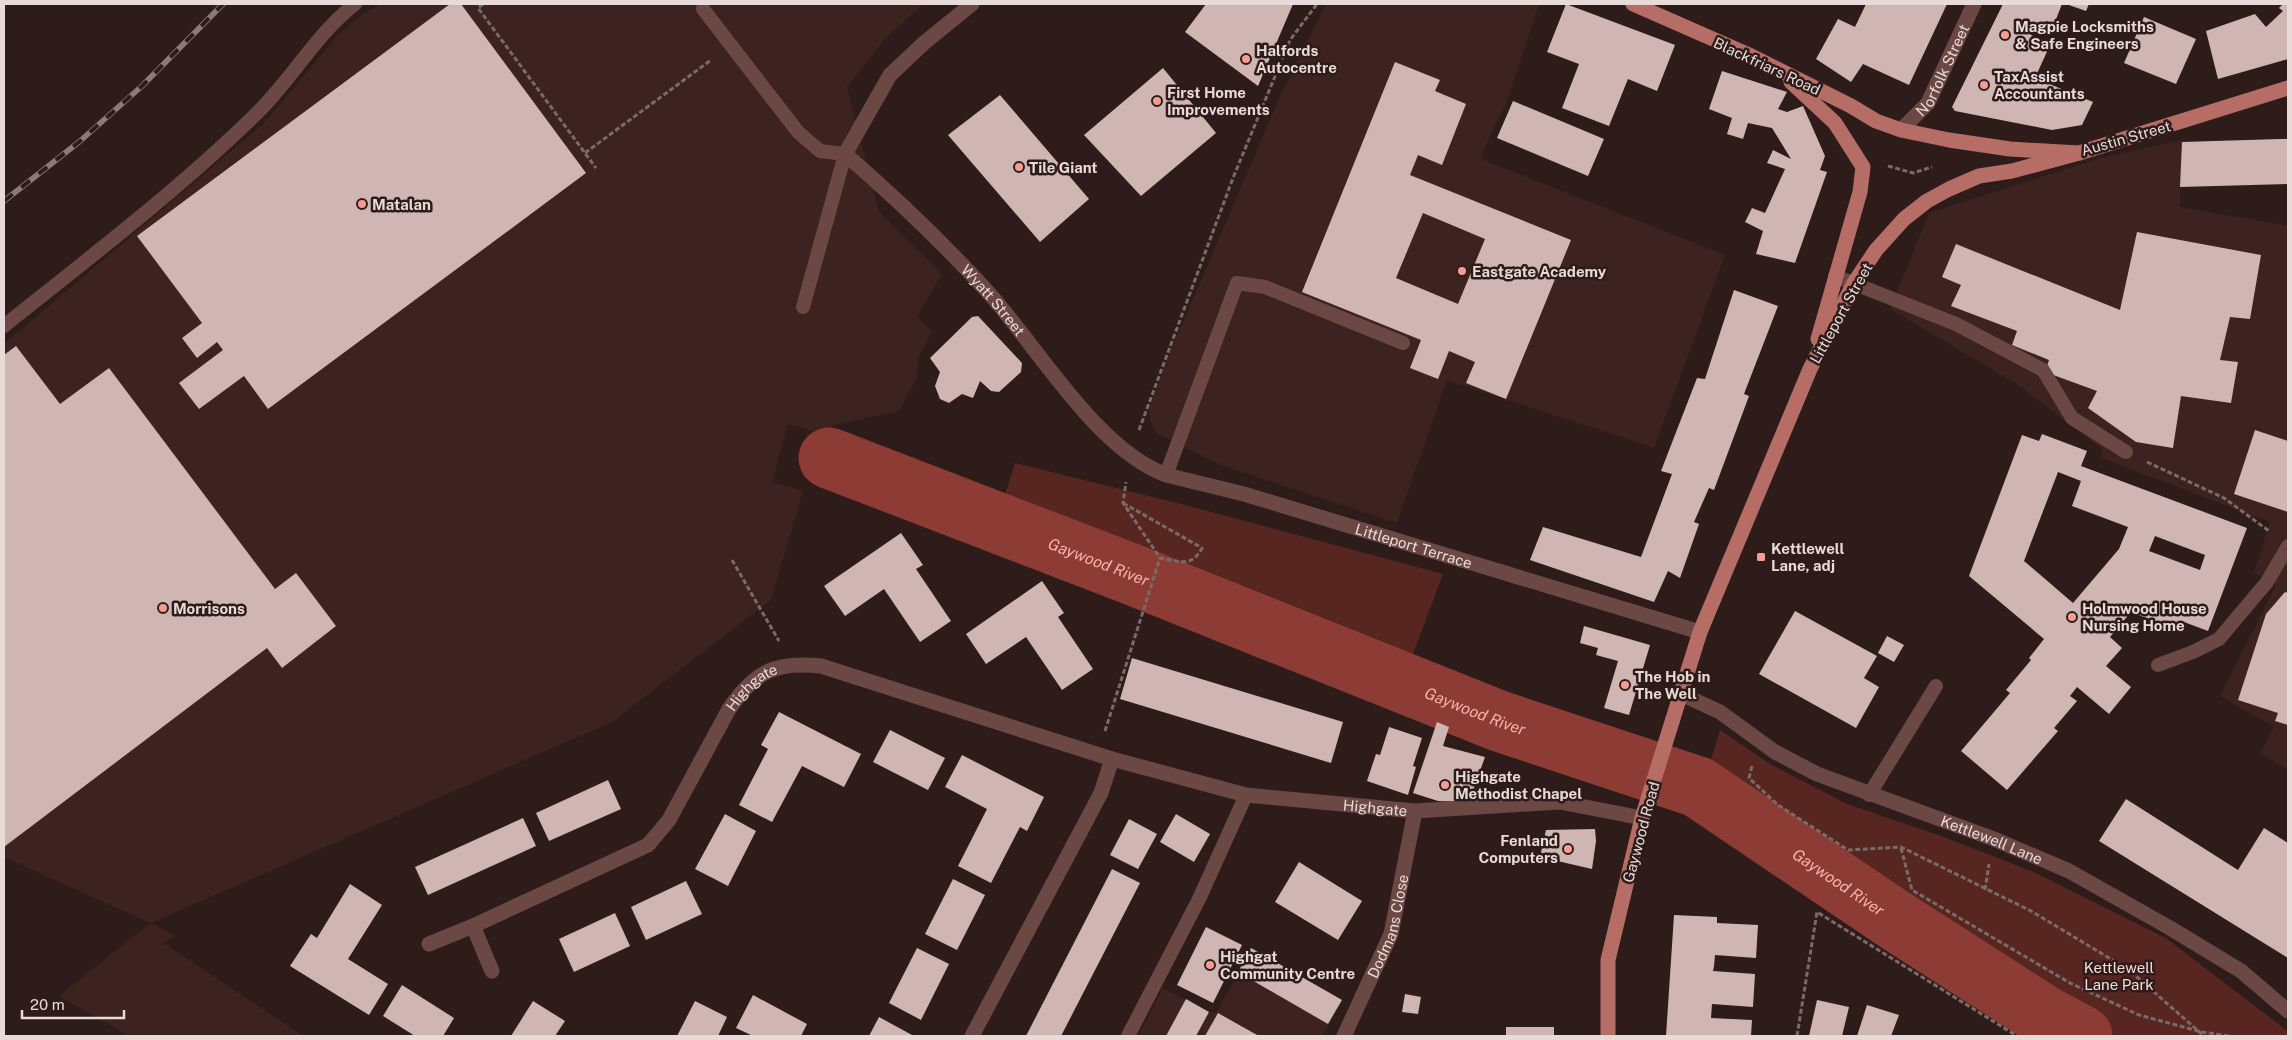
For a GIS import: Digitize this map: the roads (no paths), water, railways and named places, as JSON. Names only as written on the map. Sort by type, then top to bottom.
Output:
[{"type":"main road","name":"Blackfriars Road","points":[[1633,4],[1779,70],[1876,121],[1901,130]]},
{"type":"main road","name":"Littleport Street","points":[[1779,70],[1835,123],[1863,166],[1860,192],[1810,369]]},
{"type":"main road","name":"Austin Street","points":[[1901,130],[1949,140],[2010,149],[2079,153],[2288,88]]},
{"type":"main road","name":"Littleport Street","points":[[1700,632],[1810,369],[1854,282],[1876,250],[1904,219],[1927,201],[1948,189],[1979,176],[2012,171],[2079,153]]},
{"type":"main road","name":"Gaywood Road","points":[[1608,1036],[1608,960],[1642,818],[1700,632]]},
{"type":"street","points":[[845,154],[890,76],[924,43],[972,4]]},
{"type":"street","name":"Norfolk Street","points":[[1901,130],[1928,103],[1974,4]]},
{"type":"street","name":"Wyatt Street","points":[[845,154],[910,211],[988,292],[1094,422],[1130,455]]},
{"type":"street","name":"Littleport Terrace","points":[[1130,455],[1154,470],[1166,474],[1244,494],[1700,632]]},
{"type":"street","name":"Highgate","points":[[429,944],[474,926],[648,845],[669,820],[729,708],[740,692],[759,675],[776,667],[800,664],[821,666],[1112,759],[1246,795],[1414,811],[1560,802],[1642,818]]},
{"type":"street","name":"Kettlewell Lane","points":[[1681,694],[1720,712],[1775,752],[1817,774],[1994,839],[2069,870],[2241,971],[2288,1011]]},
{"type":"street","points":[[972,1036],[1101,793],[1112,759]]},
{"type":"street","name":"Dodmans Close","points":[[1344,1036],[1391,934],[1414,811]]},
{"type":"street","points":[[474,926],[492,971]]},
{"type":"lane","points":[[4,326],[125,228],[253,118],[278,93],[311,49],[342,14],[355,4]]},
{"type":"lane","points":[[704,9],[798,132],[820,151],[845,154],[804,307]]},
{"type":"lane","points":[[1836,276],[1956,324],[2043,370],[2072,418],[2126,452]]},
{"type":"lane","points":[[1166,474],[1237,283],[1265,287],[1403,343]]},
{"type":"lane","points":[[2158,665],[2193,652],[2219,639],[2267,582],[2288,546]]},
{"type":"lane","points":[[1870,795],[1936,686]]},
{"type":"lane","points":[[1128,1036],[1199,899],[1246,795]]},
{"type":"waterway","name":"Gaywood River","points":[[829,458],[1131,574],[1499,721],[1698,787],[1895,920],[2043,1015],[2082,1036]]},
{"type":"railway","points":[[4,201],[79,142],[142,86],[223,4]]},
{"type":"place","name":"Magpie Locksmiths & Safe Engineers","points":[[2005,35]]},
{"type":"place","name":"Halfords Autocentre","points":[[1246,59]]},
{"type":"place","name":"TaxAssist Accountants","points":[[1984,85]]},
{"type":"place","name":"First Home Improvements","points":[[1157,101]]},
{"type":"place","name":"Tile Giant","points":[[1019,167]]},
{"type":"place","name":"Matalan","points":[[362,204]]},
{"type":"place","name":"Eastgate Academy","points":[[1462,271]]},
{"type":"place","name":"Kettlewell Lane, adj","points":[[1761,557]]},
{"type":"place","name":"Morrisons","points":[[163,608]]},
{"type":"place","name":"Holmwood House Nursing Home","points":[[2072,617]]},
{"type":"place","name":"The Hob in The Well","points":[[1625,685]]},
{"type":"place","name":"Highgate Methodist Chapel","points":[[1445,785]]},
{"type":"place","name":"Fenland Computers","points":[[1568,849]]},
{"type":"place","name":"Highgat Community Centre","points":[[1210,965]]},
{"type":"park label","name":"Kettlewell Lane Park","points":[[2119,976]]}]
